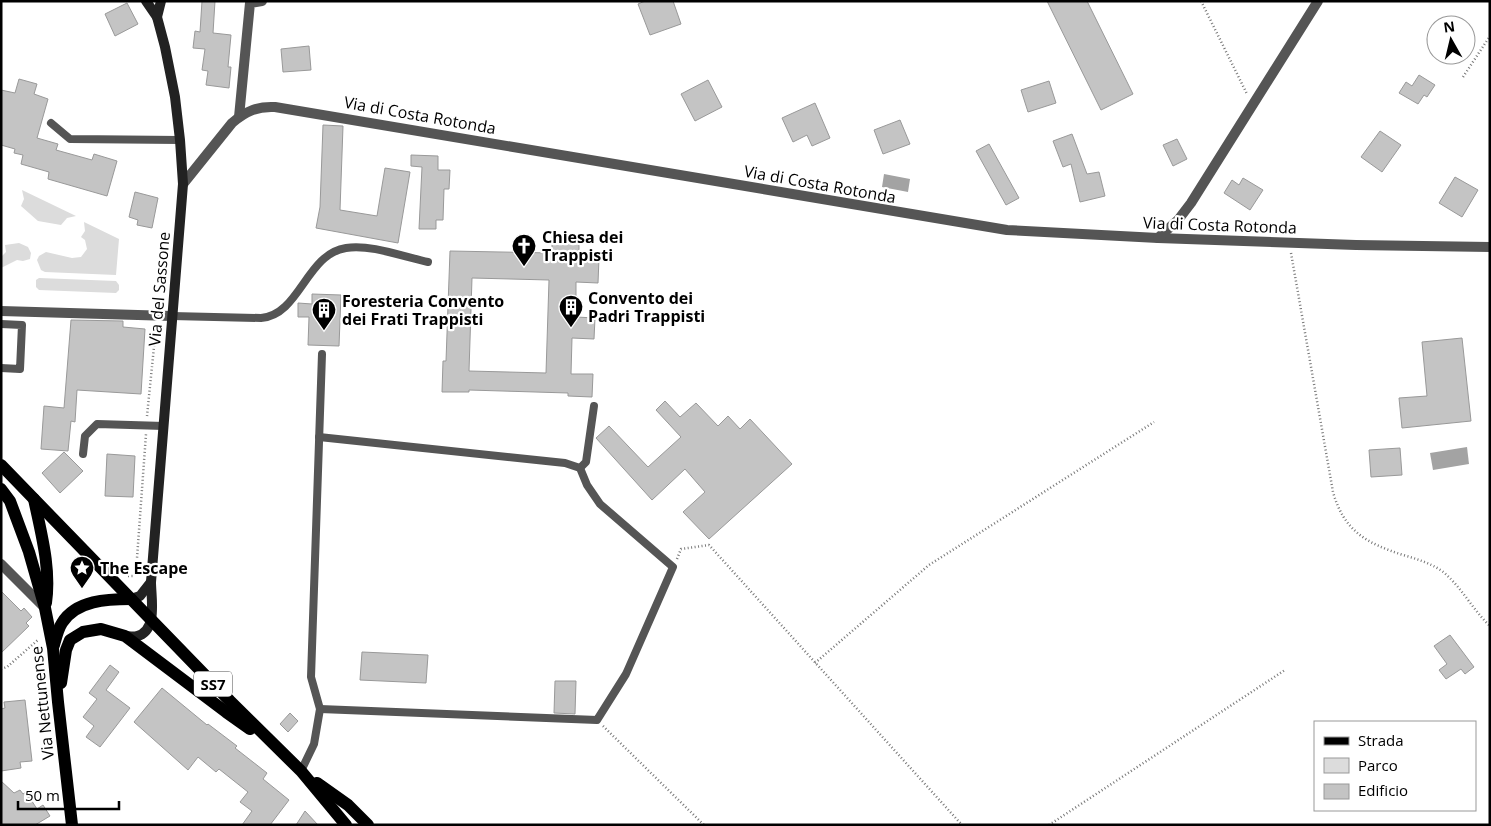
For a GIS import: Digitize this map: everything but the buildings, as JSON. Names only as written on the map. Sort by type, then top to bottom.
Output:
[{"type":"main road","points":[[146,1],[157,17]]},
{"type":"main road","name":"Via del Sassone","points":[[151,619],[151,582],[183,184],[180,140],[171,72],[157,17],[161,1]]},
{"type":"main road","name":"SS7","points":[[1,465],[230,701],[301,771],[344,824]]},
{"type":"main road","name":"Via Nettunense","points":[[1,489],[10,501],[30,552],[50,630],[72,825]]},
{"type":"main road","points":[[34,498],[46,561],[48,585],[45,608]]},
{"type":"main road","points":[[53,648],[63,621],[78,609],[92,603],[111,599],[131,600],[140,596],[151,582]]},
{"type":"main road","points":[[58,702],[66,650],[70,640],[83,632],[101,629],[125,636],[137,636],[147,630],[151,619]]},
{"type":"main road","points":[[125,636],[226,712],[276,746]]},
{"type":"main road","name":"SS7","points":[[301,771],[348,806],[368,825]]},
{"type":"street","points":[[239,117],[250,3],[262,1]]},
{"type":"street","points":[[1158,238],[1170,228],[1186,209],[1318,1]]},
{"type":"street","name":"Via di Costa Rotonda","points":[[183,184],[232,123],[239,117],[260,107],[283,107],[1008,230],[1158,238],[1490,247]]},
{"type":"street","points":[[1,311],[172,316]]},
{"type":"street","points":[[1,564],[45,608]]},
{"type":"lane","points":[[51,123],[70,139],[180,140]]},
{"type":"lane","points":[[172,316],[261,318],[273,316],[286,306],[314,268],[336,250],[344,248],[369,248],[428,262]]},
{"type":"lane","points":[[1,324],[22,325],[20,369],[1,368]]},
{"type":"lane","points":[[301,771],[314,744],[320,709],[311,677],[322,354]]},
{"type":"lane","points":[[580,468],[586,462],[594,406]]},
{"type":"lane","points":[[83,454],[85,436],[97,424],[164,426]]},
{"type":"lane","points":[[319,437],[565,463],[580,468],[587,485],[600,504],[673,567],[626,674],[597,720],[320,709]]},
{"type":"path","points":[[1201,1],[1253,105]]},
{"type":"path","points":[[1463,77],[1490,36]]},
{"type":"path","points":[[1289,242],[1333,492],[1340,513],[1347,524],[1361,536],[1440,570],[1456,585],[1473,608],[1490,626]]},
{"type":"path","points":[[127,576],[131,577],[136,572],[146,426],[157,316]]},
{"type":"path","points":[[815,663],[929,565],[1154,422]]},
{"type":"path","points":[[673,567],[681,549],[709,545],[962,825]]},
{"type":"path","points":[[1,669],[7,667],[50,630]]},
{"type":"path","points":[[1049,825],[1285,670]]},
{"type":"path","points":[[597,720],[704,825]]},
{"type":"green space","points":[[22,190],[76,216],[67,218],[61,225],[38,221],[21,206],[24,199]]},
{"type":"green space","points":[[84,222],[119,239],[116,275],[45,272],[41,270],[37,260],[39,256],[46,252],[72,258],[81,257],[87,249],[85,240],[81,237],[85,231]]},
{"type":"green space","points":[[19,243],[28,247],[31,253],[30,259],[17,260],[1,268],[1,257],[6,252],[5,245]]},
{"type":"green space","points":[[39,278],[116,281],[119,285],[119,290],[116,293],[39,290],[36,287],[36,280]]},
{"type":"shaded area","points":[[884,174],[910,179],[908,192],[882,187]]},
{"type":"shaded area","points":[[1467,447],[1469,464],[1433,470],[1430,453]]},
{"type":"place","name":"Chiesa dei Trappisti","points":[[524,267]]},
{"type":"place","name":"Convento dei Padri Trappisti","points":[[571,328]]},
{"type":"place","name":"Foresteria Convento dei Frati Trappisti","points":[[324,331]]},
{"type":"place","name":"The Escape","points":[[82,589]]}]
